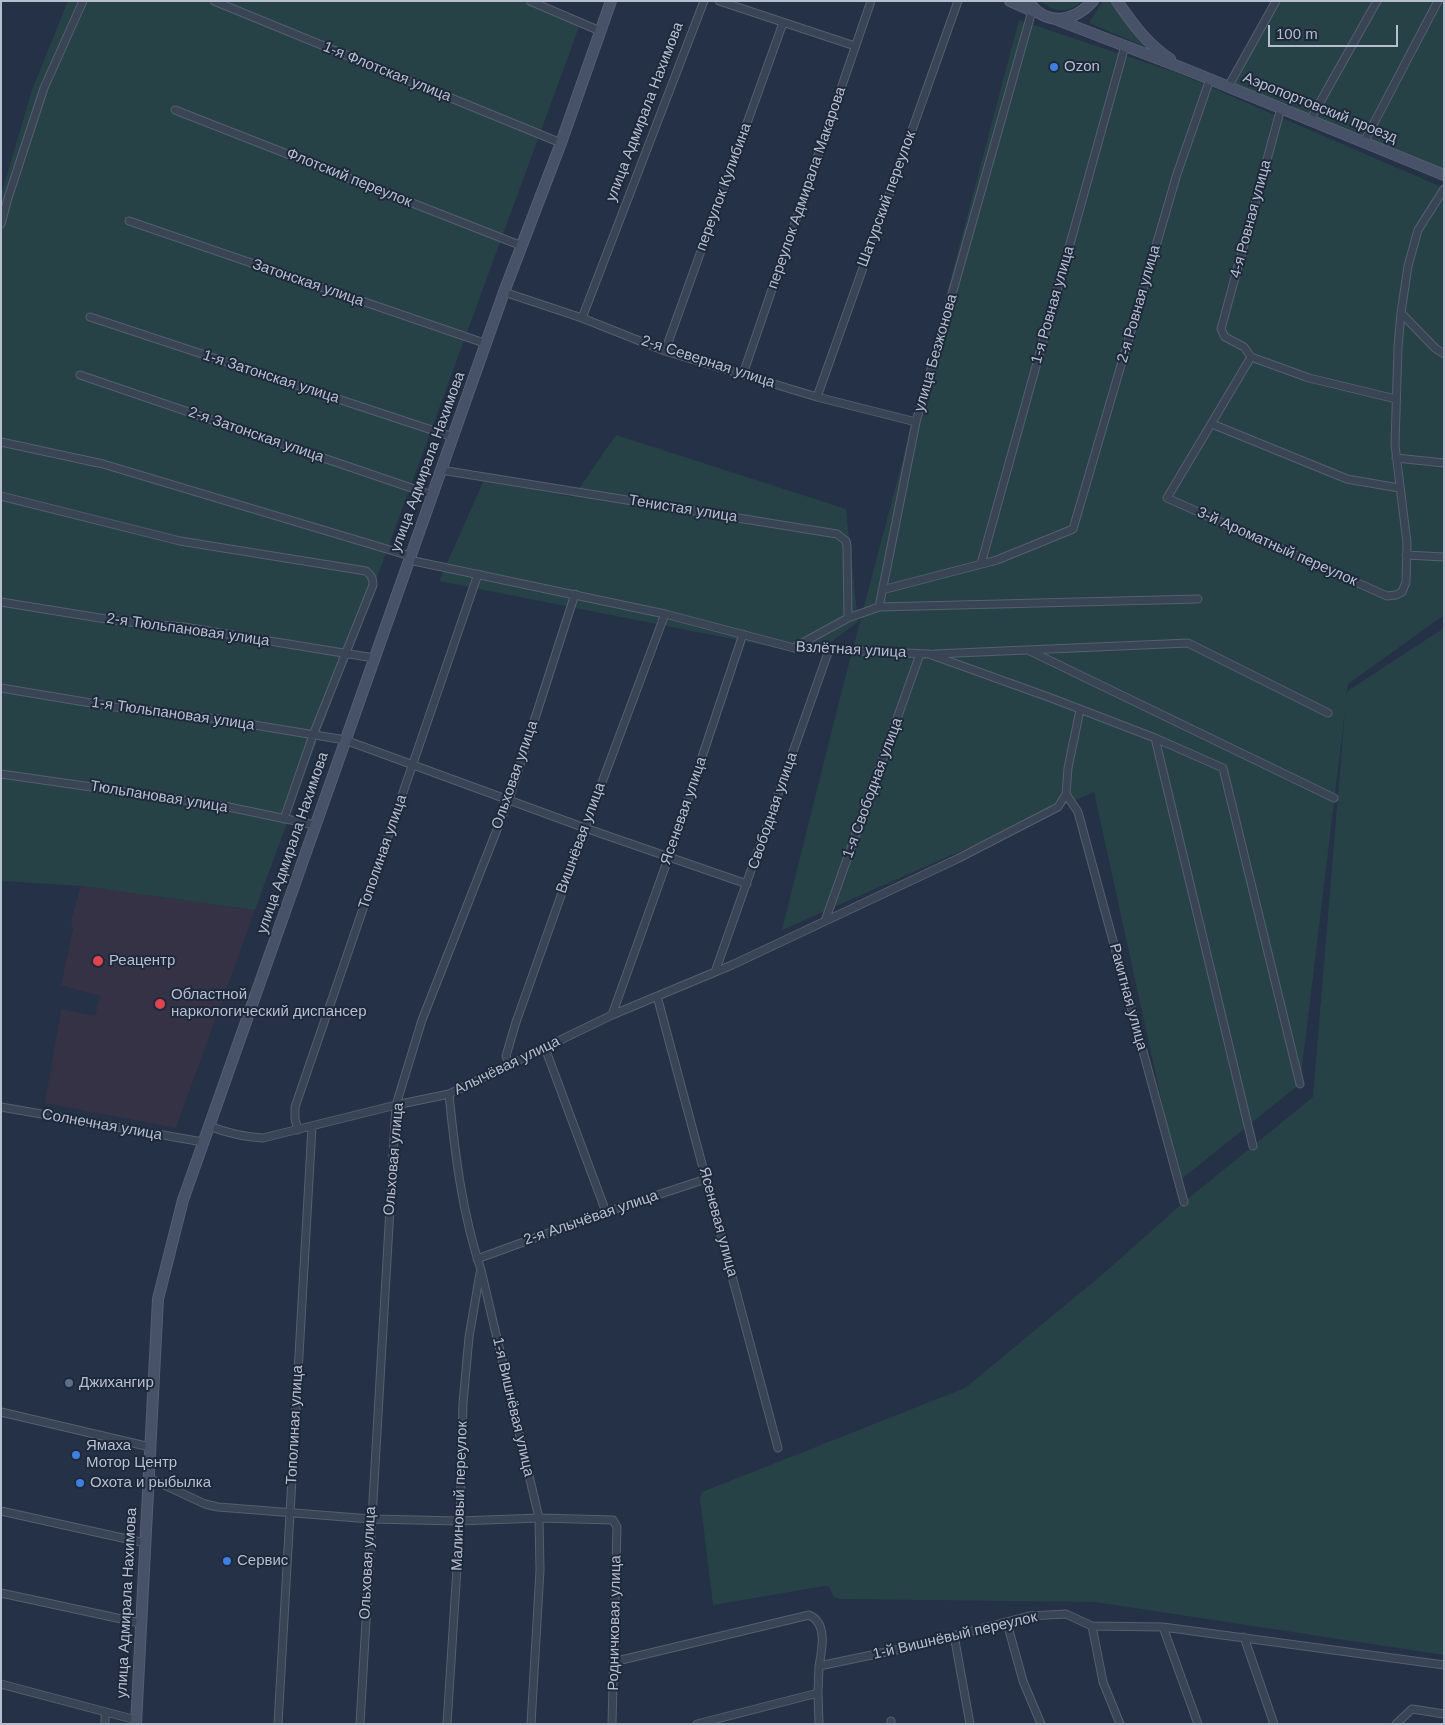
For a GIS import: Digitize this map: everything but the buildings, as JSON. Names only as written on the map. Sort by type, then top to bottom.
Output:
[{"type":"main road","name":"улица Адмирала Нахимова","points":[[136,1722],[158,1299],[183,1200],[409,558],[611,1]]},
{"type":"main road","points":[[1010,1],[1032,7],[1055,19],[1185,69]]},
{"type":"main road","points":[[1055,19],[1070,18],[1084,12],[1094,1]]},
{"type":"main road","points":[[1117,1],[1140,33],[1153,47],[1185,69]]},
{"type":"main road","name":"Аэропортовский проезд","points":[[1185,69],[1444,174]]},
{"type":"street","points":[[1,224],[44,88],[84,1]]},
{"type":"street","name":"1-я Флотская улица","points":[[214,1],[561,143]]},
{"type":"street","points":[[530,1],[600,31]]},
{"type":"street","name":"улица Адмирала Нахимова","points":[[582,318],[704,1]]},
{"type":"street","points":[[719,1],[856,46]]},
{"type":"street","name":"переулок Адмирала Макарова","points":[[743,374],[871,1]]},
{"type":"street","name":"Шатурский переулок","points":[[817,397],[958,1]]},
{"type":"street","points":[[1228,87],[1276,1]]},
{"type":"street","points":[[1310,120],[1377,1]]},
{"type":"street","points":[[1364,142],[1438,1]]},
{"type":"street","name":"улица Безжонова","points":[[879,607],[916,422],[1032,7]]},
{"type":"street","name":"переулок Кулибина","points":[[665,350],[783,23]]},
{"type":"street","name":"1-я Ровная улица","points":[[981,564],[1126,46]]},
{"type":"street","name":"2-я Ровная улица","points":[[981,564],[997,560],[1073,529],[1177,174],[1210,79]]},
{"type":"street","name":"4-я Ровная улица","points":[[1251,357],[1244,347],[1226,337],[1221,329],[1281,108]]},
{"type":"street","name":"Флотский переулок","points":[[175,110],[522,246]]},
{"type":"street","points":[[1444,189],[1418,230],[1408,266],[1401,314],[1394,445],[1407,543],[1406,556],[1444,557]]},
{"type":"street","name":"Затонская улица","points":[[129,221],[487,344]]},
{"type":"street","name":"2-я Северная улица","points":[[504,292],[582,318],[665,350],[817,397],[916,422]]},
{"type":"street","points":[[1401,314],[1435,348],[1444,354]]},
{"type":"street","name":"1-я Затонская улица","points":[[90,317],[453,437]]},
{"type":"street","points":[[1396,399],[1309,378],[1251,357],[1212,424],[1347,479],[1400,488]]},
{"type":"street","name":"2-я Затонская улица","points":[[80,375],[432,495]]},
{"type":"street","name":"3-й Ароматный переулок","points":[[1212,424],[1167,498],[1387,596],[1396,595],[1402,592],[1405,587],[1406,556]]},
{"type":"street","name":"Взлётная улица","points":[[1,442],[103,464],[409,558],[665,614],[794,648],[929,654],[1154,738],[1222,768],[1300,1084]]},
{"type":"street","points":[[1396,458],[1444,463]]},
{"type":"street","name":"Тенистая улица","points":[[441,470],[838,534],[846,541],[847,546],[848,618]]},
{"type":"street","points":[[1,496],[180,541],[366,570],[373,579],[373,585],[313,735],[284,819]]},
{"type":"street","points":[[882,590],[981,564]]},
{"type":"street","name":"Тополиная улица","points":[[298,1130],[295,1119],[296,1107],[478,574]]},
{"type":"street","name":"Ольховая улица","points":[[360,1724],[396,1105],[422,1020],[509,799],[575,594]]},
{"type":"street","points":[[794,648],[848,618],[879,607],[1198,599]]},
{"type":"street","name":"2-я Тюльпановая улица","points":[[1,602],[118,621],[184,627],[374,658]]},
{"type":"street","name":"Вишнёвая улица","points":[[509,1064],[506,1056],[516,1022],[585,828],[665,614]]},
{"type":"street","name":"Ясеневая улица","points":[[612,1015],[669,856],[743,634]]},
{"type":"street","points":[[929,654],[1188,643],[1328,712]]},
{"type":"street","name":"Свободная улица","points":[[715,972],[829,650]]},
{"type":"street","points":[[1027,650],[1334,798]]},
{"type":"street","name":"1-я Свободная улица","points":[[825,921],[920,654]]},
{"type":"street","name":"1-я Тюльпановая улица","points":[[1,688],[115,706],[218,719],[345,740],[585,828],[747,884]]},
{"type":"street","points":[[1066,794],[1068,768],[1080,710]]},
{"type":"street","points":[[1154,738],[1253,1146]]},
{"type":"street","name":"Тюльпановая улица","points":[[1,774],[224,806],[315,825]]},
{"type":"street","name":"Алычёвая улица","points":[[209,1126],[246,1137],[263,1138],[449,1094],[612,1015],[715,972],[957,859],[1055,810],[1066,794]]},
{"type":"street","name":"Ракитная улица","points":[[1066,794],[1078,812],[1184,1202]]},
{"type":"street","name":"Ясеневая улица","points":[[657,996],[778,1448]]},
{"type":"street","points":[[545,1048],[606,1212]]},
{"type":"street","name":"1-я Вишнёвая улица","points":[[449,1094],[456,1162],[468,1230],[481,1270],[539,1518],[540,1570],[531,1724]]},
{"type":"street","name":"Солнечная улица","points":[[1,1107],[203,1142]]},
{"type":"street","name":"Тополиная улица","points":[[278,1724],[312,1127]]},
{"type":"street","name":"2-я Алычёвая улица","points":[[477,1259],[606,1212],[706,1179]]},
{"type":"street","name":"Малиновый переулок","points":[[448,1724],[460,1521],[463,1403],[469,1336],[481,1270]]},
{"type":"street","points":[[1,1412],[150,1447]]},
{"type":"street","points":[[149,1478],[205,1504],[218,1507],[371,1519],[460,1521],[539,1518]]},
{"type":"street","points":[[1,1511],[145,1543]]},
{"type":"street","name":"Родничковая улица","points":[[539,1518],[610,1518],[616,1522],[612,1724]]},
{"type":"street","points":[[1,1593],[140,1622]]},
{"type":"street","name":"1-й Вишнёвый переулок","points":[[819,1666],[915,1646],[1029,1616],[1066,1614],[1092,1626],[1163,1627],[1444,1665]]},
{"type":"street","points":[[613,1662],[809,1615],[816,1621],[823,1642],[819,1666],[819,1724]]},
{"type":"street","points":[[1007,1623],[1023,1681],[1041,1724]]},
{"type":"street","points":[[1092,1626],[1104,1682],[1120,1724]]},
{"type":"street","points":[[1163,1627],[1198,1724]]},
{"type":"street","points":[[954,1635],[970,1724]]},
{"type":"street","points":[[1244,1637],[1274,1724]]},
{"type":"street","points":[[1,1684],[136,1722]]},
{"type":"street","points":[[697,1724],[818,1693]]},
{"type":"street","points":[[1396,1724],[1412,1709],[1444,1714]]},
{"type":"street","points":[[105,1712],[105,1724]]},
{"type":"shaded area","name":"Областной наркологический диспансер","points":[[81,886],[255,910],[176,1128],[45,1103],[61,1009],[95,1016],[100,996],[61,985],[73,929],[71,921]]},
{"type":"green space","points":[[68,1],[521,1],[579,27],[255,910],[81,886],[1,881],[1,195],[32,90]]},
{"type":"green space","points":[[1040,1],[1082,1],[1072,8],[1061,10],[1044,5]]},
{"type":"green space","points":[[1103,1],[1111,1],[1145,44],[1144,46],[1089,23]]},
{"type":"green space","points":[[1276,1],[1444,1],[1444,170],[1231,84]]},
{"type":"green space","points":[[1019,20],[1180,74],[1444,188],[1444,615],[1348,684],[1346,695],[1349,690],[1444,628],[1444,1655],[1095,1602],[841,1599],[834,1597],[829,1587],[825,1586],[713,1605],[700,1498],[702,1492],[965,1388],[1103,1274],[1184,1202],[1313,1097],[1345,711],[1300,1084],[1179,1181],[1094,792],[782,930],[843,686]]},
{"type":"green space","points":[[616,435],[846,509],[858,622],[813,655],[439,581],[484,480],[573,497]]},
{"type":"place","name":"Ozon","points":[[1054,67]]},
{"type":"place","name":"Реацентр","points":[[98,961]]},
{"type":"place","name":"Областной наркологический диспансер","points":[[160,1004]]},
{"type":"place","name":"Джихангир","points":[[69,1383]]},
{"type":"place","name":"Ямаха Мотор Центр","points":[[76,1455]]},
{"type":"place","name":"Охота и рыбылка","points":[[80,1483]]},
{"type":"place","name":"Сервис","points":[[227,1561]]}]
